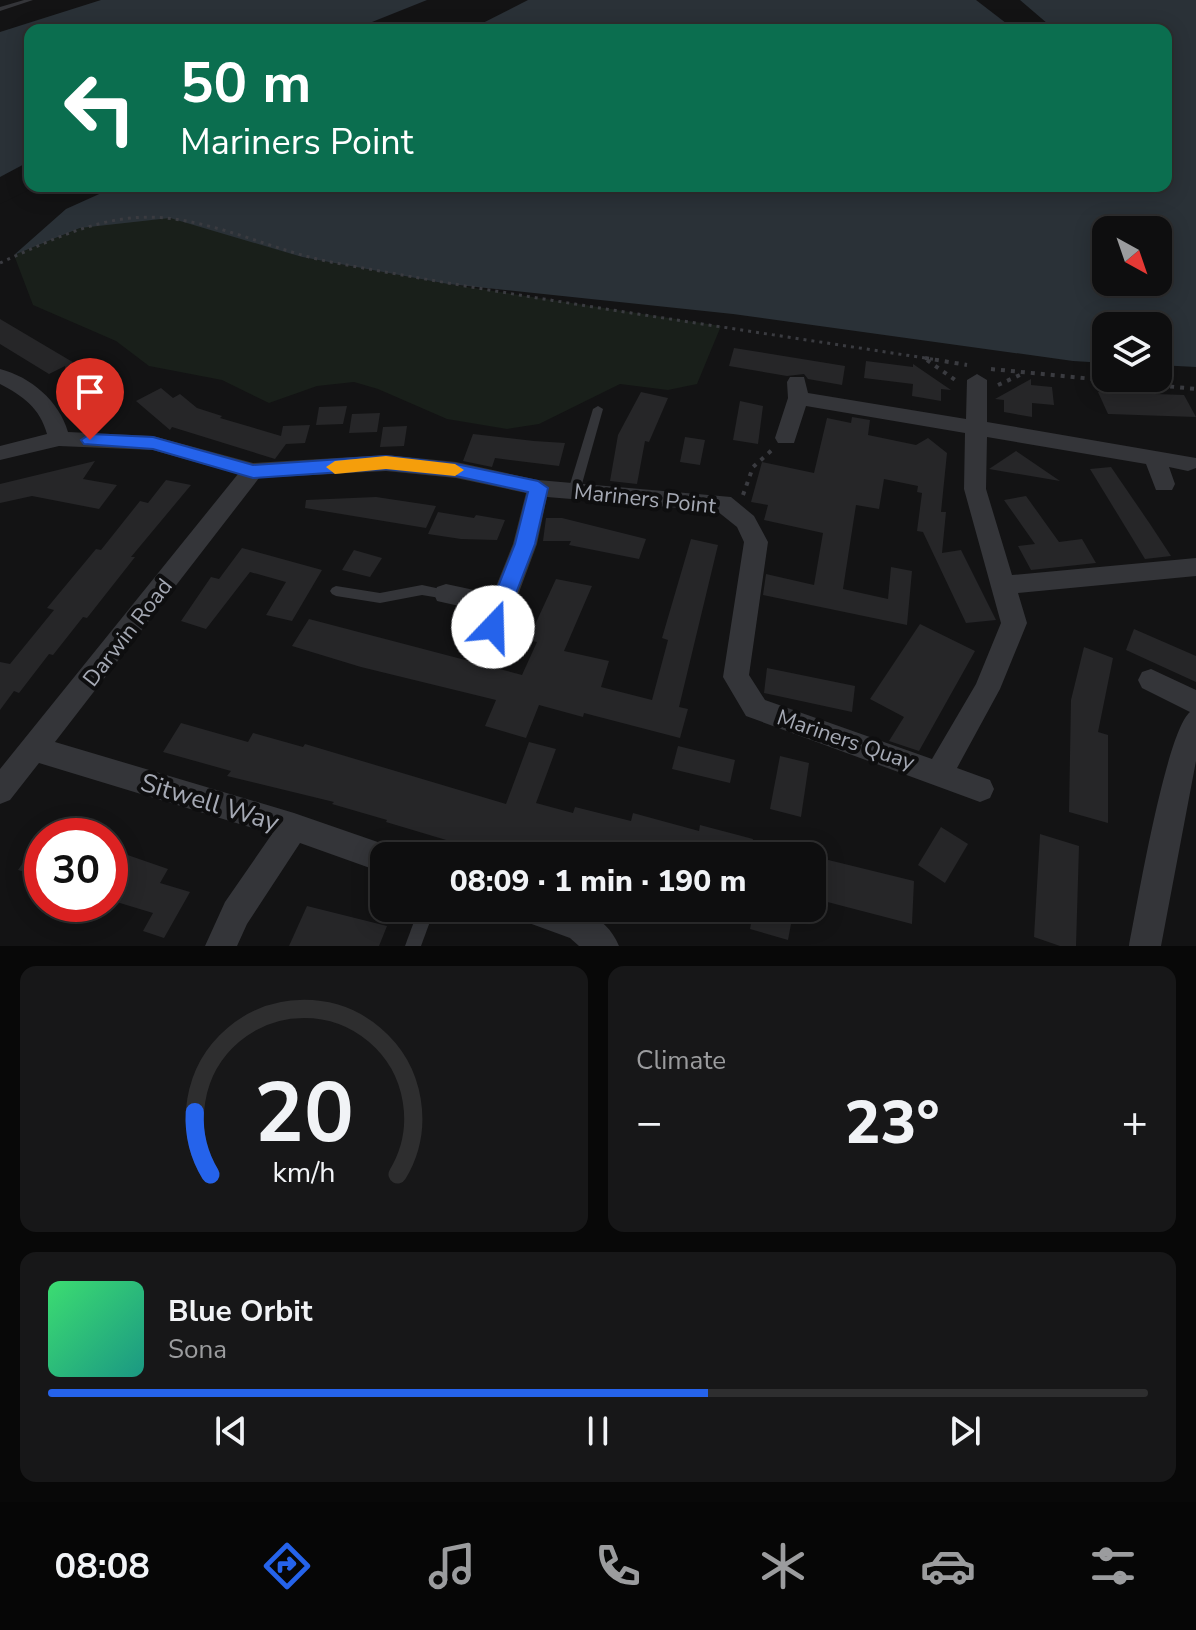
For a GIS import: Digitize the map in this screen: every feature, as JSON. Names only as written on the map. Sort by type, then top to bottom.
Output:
[{"type":"street","name":"Mariners Quay","points":[[939,772],[987,689],[1014,623],[975,489],[981,372]]},
{"type":"street","points":[[0,375],[36,395],[54,417],[59,439]]},
{"type":"street","points":[[786,438],[798,390],[1188,463]]},
{"type":"street","name":"Mariners Point","points":[[0,453],[59,439],[153,443],[253,471],[386,463],[456,470],[538,488],[723,503],[746,522]]},
{"type":"street","points":[[1155,458],[1164,484]]},
{"type":"street","name":"Darwin Road","points":[[0,791],[253,471]]},
{"type":"street","points":[[446,594],[496,616],[525,544],[538,488]]},
{"type":"street","name":"Mariners Quay","points":[[746,522],[756,542],[736,677],[756,708],[980,789]]},
{"type":"street","points":[[1002,585],[1196,567]]},
{"type":"street","points":[[1151,680],[1196,703]]},
{"type":"street","points":[[1145,946],[1180,766],[1196,722]]},
{"type":"street","name":"Sitwell Way","points":[[36,749],[370,853]]},
{"type":"street","points":[[221,946],[236,913],[294,827]]},
{"type":"street","points":[[571,922],[580,925],[603,946]]},
{"type":"lane","points":[[0,9],[30,0]]},
{"type":"lane","points":[[574,491],[598,409]]},
{"type":"lane","points":[[336,591],[380,598],[422,590],[446,594]]},
{"type":"lane","points":[[413,946],[422,922]]},
{"type":"path","points":[[0,263],[80,228],[131,218],[170,218],[204,225],[302,257],[434,281],[981,372],[1196,389]]},
{"type":"path","points":[[746,522],[743,494],[753,467],[786,438]]},
{"type":"shaded area","points":[[0,0],[1196,0],[1196,367],[1172,366],[1172,312],[1092,312],[1092,362],[733,314],[448,284],[302,257],[170,218],[80,228],[14,255],[66,209],[104,192],[1172,192],[1172,24],[24,24],[24,188],[0,200]]},
{"type":"shaded area","points":[[131,218],[170,218],[302,257],[448,284],[721,326],[697,384],[668,390],[620,384],[539,424],[507,429],[447,419],[354,382],[317,386],[269,403],[222,380],[149,366],[116,341],[33,305],[14,255],[80,228]]},
{"type":"pier","points":[[0,0],[101,0],[24,24],[0,32]]},
{"type":"pier","points":[[427,0],[528,0],[481,24],[367,24]]},
{"type":"pier","points":[[976,0],[1020,0],[1048,24],[1007,24]]},
{"type":"pier","points":[[24,164],[25,192],[0,204],[0,177]]},
{"type":"building","points":[[0,319],[81,367],[122,396],[97,402],[98,411],[68,418],[65,366],[49,374],[0,344]]},
{"type":"building","points":[[734,348],[845,366],[842,385],[808,379],[804,374],[787,376],[729,366]]},
{"type":"building","points":[[866,361],[913,367],[913,364],[951,390],[941,389],[941,401],[912,396],[913,384],[864,378]]},
{"type":"building","points":[[1031,379],[1031,385],[1052,387],[1054,405],[1032,403],[1032,417],[1004,412],[1004,400],[995,399]]},
{"type":"building","points":[[161,388],[173,398],[180,394],[197,408],[222,416],[220,418],[281,436],[283,426],[310,425],[305,443],[286,444],[275,459],[172,427],[170,430],[136,401]]},
{"type":"building","points":[[641,392],[668,398],[649,442],[645,441],[637,484],[610,481],[618,435]]},
{"type":"building","points":[[1098,392],[1184,395],[1196,417],[1108,414]]},
{"type":"building","points":[[740,401],[763,406],[758,444],[733,440]]},
{"type":"building","points":[[347,406],[343,424],[316,425],[319,407]]},
{"type":"building","points":[[380,413],[377,432],[349,433],[352,414]]},
{"type":"building","points":[[852,417],[870,420],[868,435],[916,445],[928,438],[947,453],[941,512],[946,512],[942,553],[961,550],[996,620],[966,623],[923,532],[917,531],[922,493],[917,492],[918,486],[884,479],[879,509],[856,505],[843,589],[888,599],[891,567],[912,571],[907,625],[763,595],[766,574],[814,585],[823,533],[764,520],[768,505],[751,502],[762,462],[814,473],[827,418],[851,423]]},
{"type":"building","points":[[407,426],[404,446],[380,447],[383,427]]},
{"type":"building","points":[[473,434],[565,443],[559,466],[495,458],[492,467],[463,461]]},
{"type":"building","points":[[685,437],[705,440],[700,465],[680,462]]},
{"type":"building","points":[[1016,451],[1060,481],[989,469]]},
{"type":"building","points":[[95,461],[83,479],[117,485],[99,509],[32,496],[0,503],[0,484]]},
{"type":"building","points":[[1111,467],[1171,556],[1145,559],[1090,469]]},
{"type":"building","points":[[166,480],[191,485],[131,557],[135,557],[87,618],[83,617],[53,655],[49,654],[19,693],[14,691],[0,710],[0,662],[10,664],[54,610],[47,608],[96,549],[101,550],[140,501],[148,503]]},
{"type":"building","points":[[1026,496],[1059,542],[1082,539],[1096,563],[1031,570],[1018,546],[1035,544],[1004,500]]},
{"type":"building","points":[[376,497],[436,506],[426,528],[305,508],[306,500]]},
{"type":"building","points":[[438,512],[505,520],[497,540],[428,534]]},
{"type":"building","points":[[546,518],[562,518],[646,539],[639,559],[569,545],[571,541],[543,541]]},
{"type":"building","points":[[691,539],[718,545],[679,707],[688,709],[680,738],[584,713],[583,717],[539,705],[526,738],[485,726],[496,700],[361,667],[292,646],[309,619],[522,675],[537,642],[528,640],[556,579],[592,586],[564,651],[609,661],[601,687],[652,700],[668,640],[662,638]]},
{"type":"building","points":[[242,548],[322,570],[292,621],[266,615],[286,582],[250,572],[206,629],[181,621],[211,577],[219,579]]},
{"type":"building","points":[[354,550],[382,558],[370,577],[342,570]]},
{"type":"building","points":[[920,624],[975,651],[919,751],[889,741],[904,717],[870,699]]},
{"type":"building","points":[[1134,629],[1196,656],[1196,682],[1126,650]]},
{"type":"building","points":[[1084,647],[1113,658],[1098,732],[1108,735],[1108,823],[1069,812],[1071,700]]},
{"type":"building","points":[[767,668],[855,686],[852,712],[764,693]]},
{"type":"building","points":[[181,723],[248,742],[253,733],[303,747],[305,744],[506,804],[529,742],[556,749],[536,803],[573,813],[575,807],[631,821],[633,813],[699,831],[700,825],[753,839],[752,842],[453,842],[332,804],[334,802],[227,776],[231,771],[163,752]]},
{"type":"building","points":[[678,746],[735,760],[730,783],[672,769]]},
{"type":"building","points":[[780,756],[809,763],[801,817],[770,809]]},
{"type":"building","points":[[941,827],[968,844],[945,883],[918,865]]},
{"type":"building","points":[[1040,834],[1079,846],[1076,946],[1060,946],[1034,937]]},
{"type":"building","points":[[128,855],[168,869],[160,883],[190,892],[164,938],[143,931],[153,913],[128,905]]},
{"type":"building","points":[[826,859],[914,881],[912,924],[826,902]]},
{"type":"building","points":[[307,906],[387,926],[379,946],[289,946]]},
{"type":"building","points":[[751,922],[791,922],[788,940],[750,929]]},
{"type":"slow traffic","points":[[335,467],[386,463],[455,470]]},
{"type":"route","points":[[90,440],[153,443],[253,471],[311,470],[386,463],[456,470],[538,488],[525,544],[493,627]]}]
